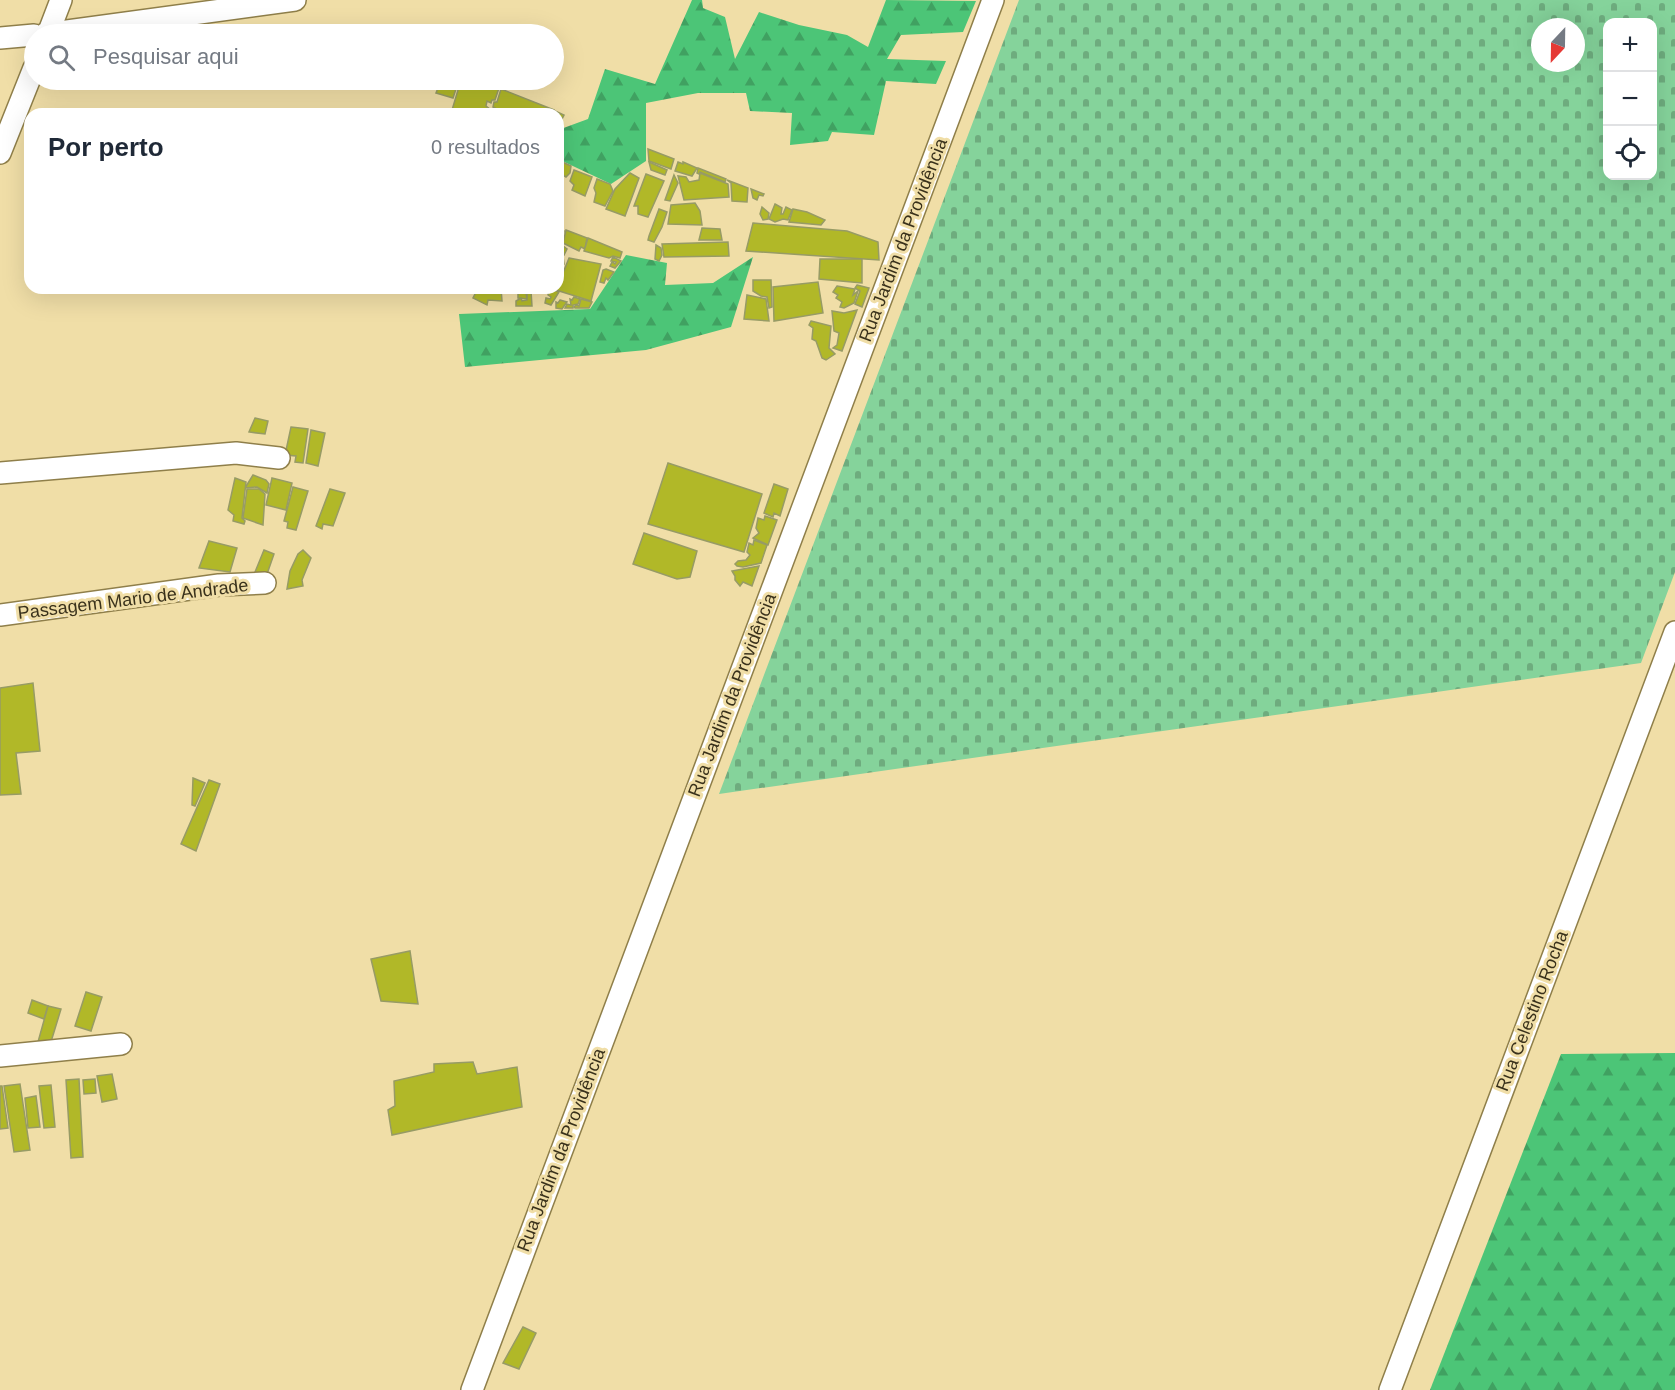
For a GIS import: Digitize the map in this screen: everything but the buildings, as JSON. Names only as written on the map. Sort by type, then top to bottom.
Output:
[{"type":"street","points":[[51,24],[61,0]]},
{"type":"street","points":[[120,24],[295,0]]},
{"type":"street","name":"Rua Jardim da Providência","points":[[472,1390],[993,0]]},
{"type":"street","points":[[0,38],[24,36]]},
{"type":"street","points":[[0,153],[25,90]]},
{"type":"street","points":[[0,472],[236,453],[279,458]]},
{"type":"street","name":"Passagem Mario de Andrade","points":[[0,615],[219,585],[265,583]]},
{"type":"street","name":"Rua Celestino Rocha","points":[[1390,1390],[1675,632]]},
{"type":"street","points":[[0,1056],[121,1044]]},
{"type":"green space","points":[[692,0],[702,0],[703,8],[725,17],[735,59],[759,12],[799,25],[847,35],[868,47],[886,0],[976,1],[963,32],[901,35],[887,59],[946,61],[936,84],[886,81],[874,135],[832,132],[828,141],[790,145],[792,113],[750,111],[746,93],[698,93],[646,103],[646,161],[611,184],[564,162],[564,128],[588,119],[605,69],[655,84]]},
{"type":"green space","points":[[1019,0],[1675,0],[1675,572],[1641,663],[719,794]]},
{"type":"green space","points":[[626,255],[667,263],[665,285],[713,283],[753,257],[731,327],[646,350],[465,367],[459,314],[590,309]]},
{"type":"green space","points":[[1675,1053],[1675,1390],[1430,1390],[1561,1054]]}]
